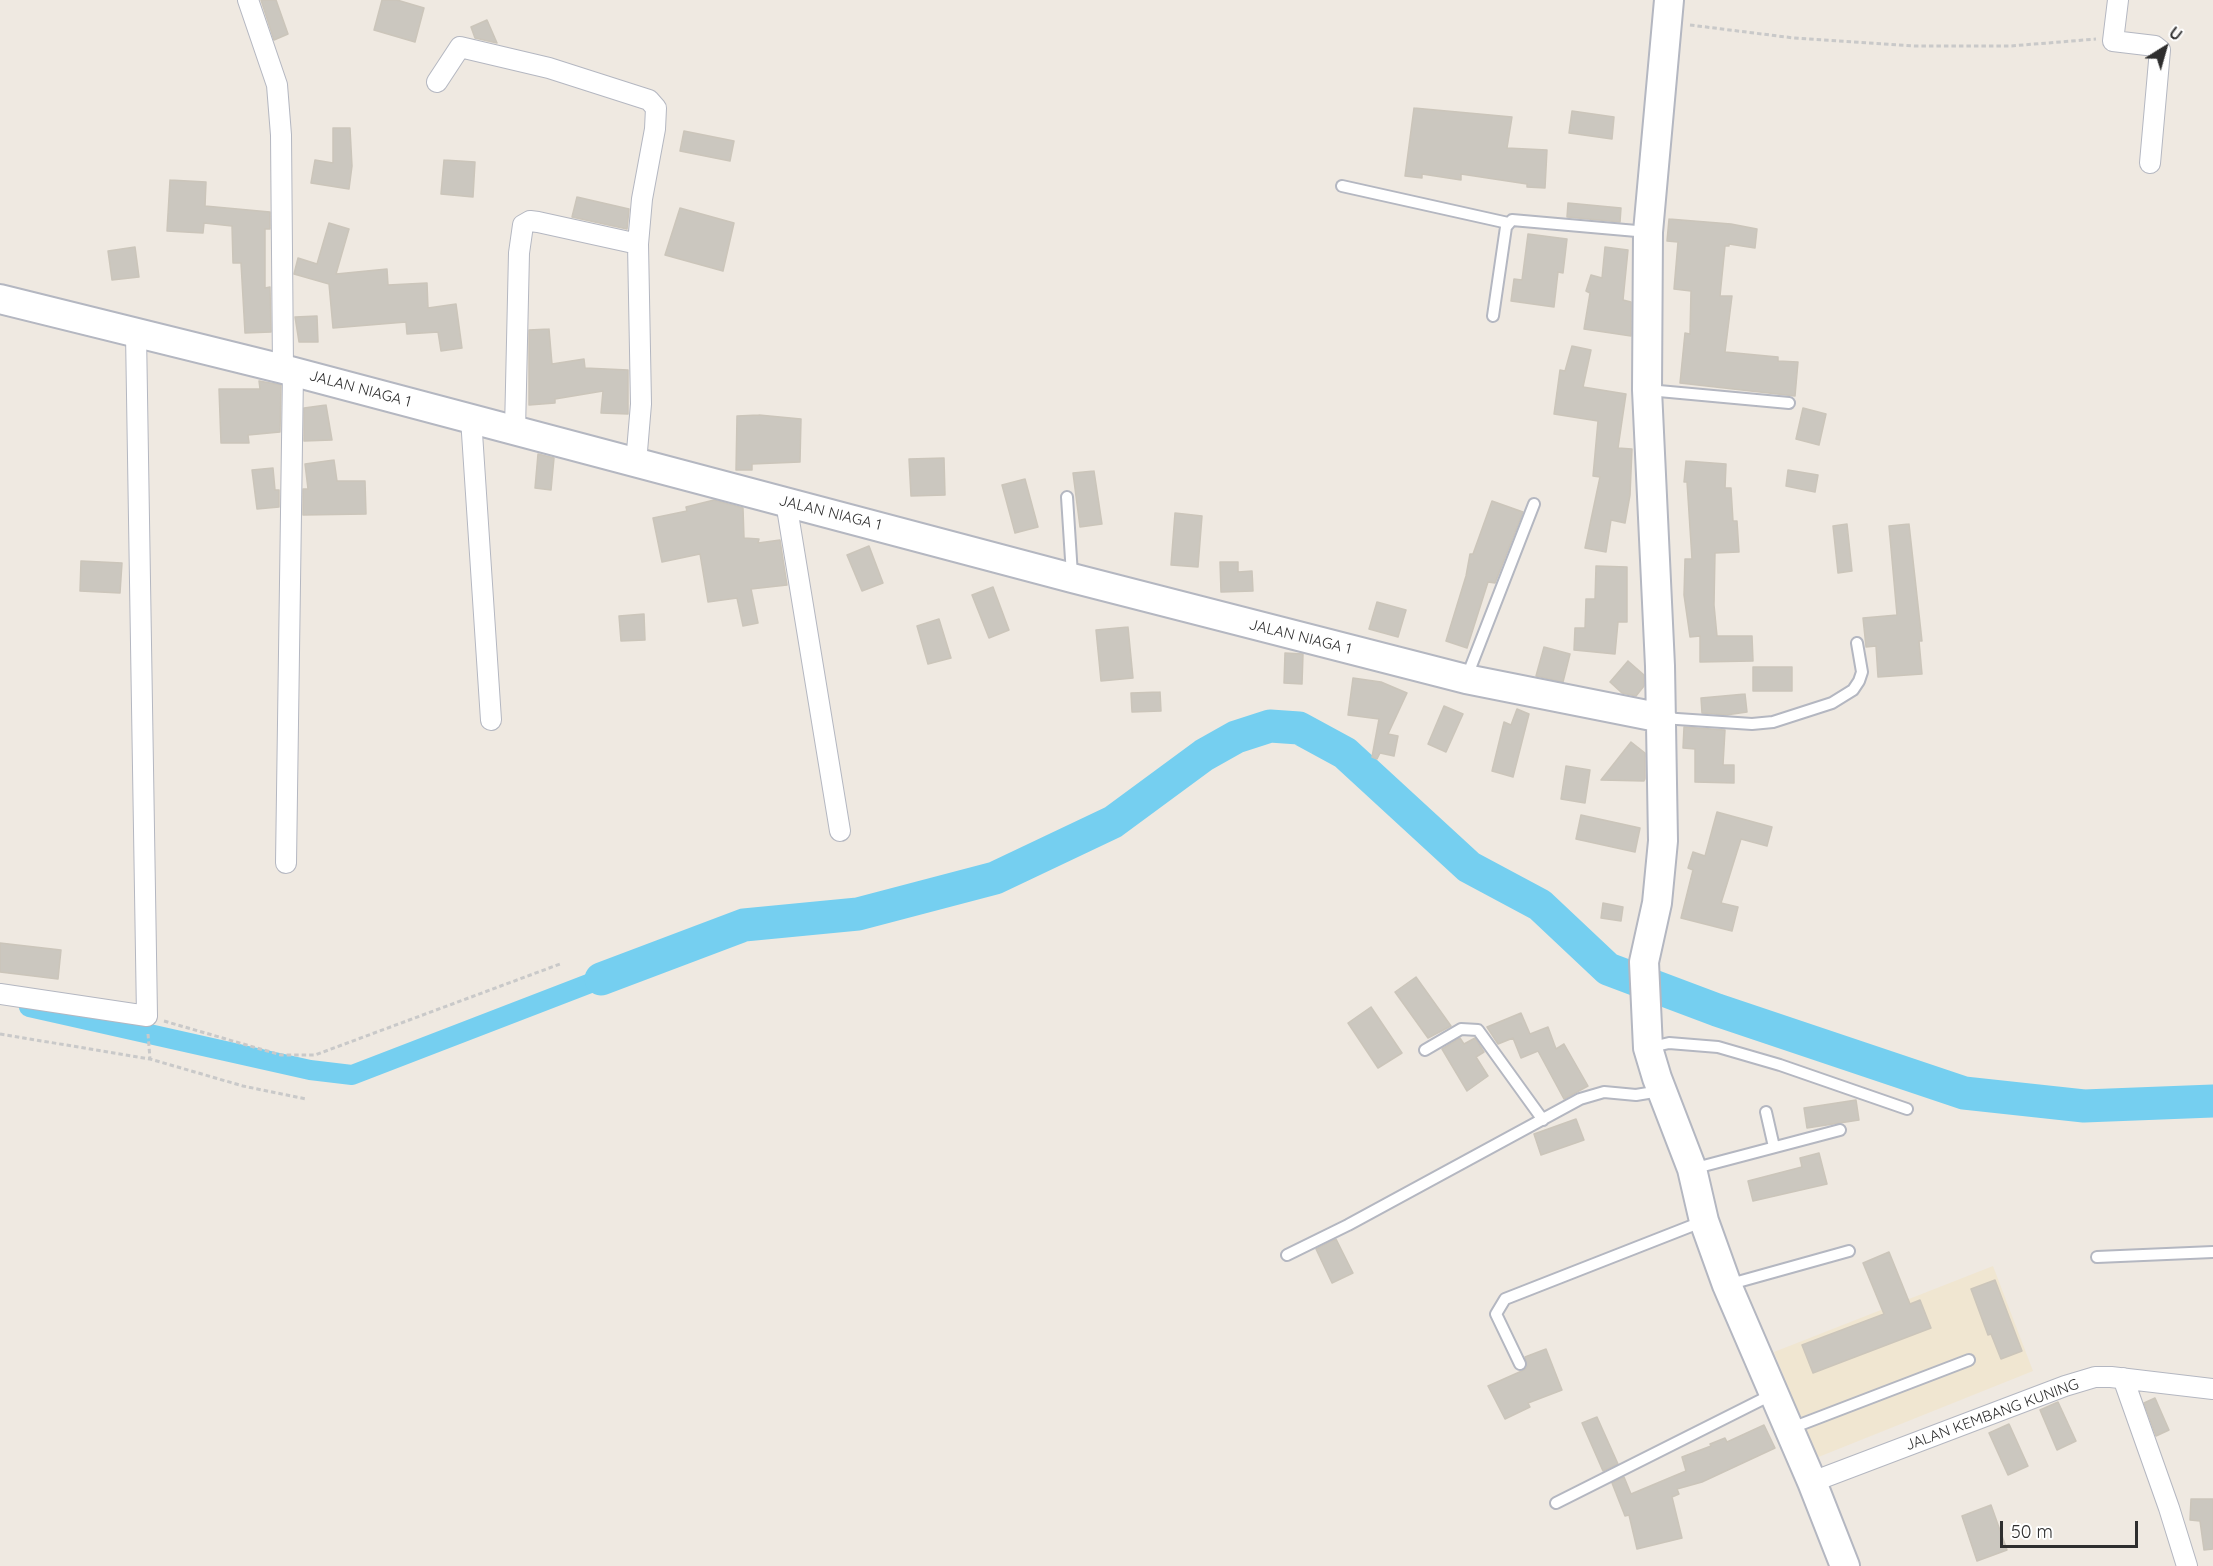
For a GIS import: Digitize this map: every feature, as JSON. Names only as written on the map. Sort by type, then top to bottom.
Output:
[{"type":"street","points":[[248,0],[277,85],[280,135],[288,370],[286,863]]},
{"type":"street","points":[[2118,0],[2113,38],[2116,43],[2155,46],[2160,50],[2150,164]]},
{"type":"street","points":[[1668,11],[1648,232],[1647,390],[1662,718],[1663,841],[1661,875],[1644,962],[1647,1035],[1663,1090],[1692,1169],[1704,1221],[1727,1285],[1812,1482],[1845,1566]]},
{"type":"street","points":[[437,82],[460,47],[549,68],[649,100],[656,108],[655,129],[642,199],[638,244],[640,404],[636,463]]},
{"type":"street","points":[[515,430],[519,253],[523,225],[530,221],[538,222],[638,244]]},
{"type":"street","name":"JALAN NIAGA 1","points":[[0,299],[288,370],[1072,578],[1466,679],[1662,718]]},
{"type":"street","points":[[0,994],[147,1016],[136,333]]},
{"type":"street","points":[[471,418],[492,720]]},
{"type":"street","points":[[786,502],[840,831]]},
{"type":"street","name":"JALAN KEMBANG KUNING","points":[[1812,1482],[2064,1386],[2096,1377],[2213,1389]]},
{"type":"street","points":[[2122,1378],[2169,1508],[2187,1566]]},
{"type":"lane","points":[[1342,186],[1508,223],[1518,220],[1648,232]]},
{"type":"lane","points":[[1493,316],[1508,223]]},
{"type":"lane","points":[[1647,390],[1789,403]]},
{"type":"lane","points":[[1067,497],[1072,578]]},
{"type":"lane","points":[[1466,679],[1534,504]]},
{"type":"lane","points":[[1662,718],[1752,724],[1773,722],[1832,703],[1852,690],[1859,681],[1862,672],[1857,643]]},
{"type":"lane","points":[[1425,1050],[1461,1029],[1478,1030],[1543,1120]]},
{"type":"lane","points":[[1647,1035],[1669,1043],[1718,1047],[1780,1065],[1907,1109]]},
{"type":"lane","points":[[1287,1255],[1592,1095],[1604,1092],[1636,1095],[1663,1090]]},
{"type":"lane","points":[[1766,1112],[1774,1147]]},
{"type":"lane","points":[[1692,1169],[1840,1130]]},
{"type":"lane","points":[[1520,1364],[1496,1314],[1505,1299],[1704,1221]]},
{"type":"lane","points":[[1727,1285],[1849,1251]]},
{"type":"lane","points":[[2097,1257],[2213,1252]]},
{"type":"lane","points":[[1789,1430],[1969,1360]]},
{"type":"lane","points":[[1556,1503],[1773,1394]]},
{"type":"path","points":[[1668,11],[1794,38],[1915,45],[2011,46],[2113,38]]},
{"type":"path","points":[[147,1016],[281,1055],[315,1055],[560,964]]},
{"type":"path","points":[[0,1034],[150,1059],[243,1086],[306,1099]]},
{"type":"path","points":[[149,1051],[150,1059]]},
{"type":"shaded area","points":[[1993,1266],[2033,1371],[1816,1458],[1774,1352]]},
{"type":"building","points":[[261,0],[276,0],[288,34],[274,40]]},
{"type":"building","points":[[382,0],[397,0],[424,8],[415,42],[374,30]]},
{"type":"building","points":[[487,20],[497,43],[475,38],[471,27]]},
{"type":"building","points":[[1414,108],[1512,117],[1507,148],[1547,150],[1545,188],[1527,187],[1527,184],[1461,174],[1461,180],[1422,174],[1422,178],[1405,176]]},
{"type":"building","points":[[1572,111],[1614,117],[1612,139],[1569,133]]},
{"type":"building","points":[[333,128],[350,128],[352,166],[349,189],[311,183],[315,160],[333,163]]},
{"type":"building","points":[[684,131],[734,141],[730,161],[680,151]]},
{"type":"building","points":[[444,160],[475,162],[473,197],[441,194]]},
{"type":"building","points":[[170,180],[206,182],[205,206],[270,212],[270,229],[265,229],[265,288],[270,287],[271,332],[245,333],[241,263],[233,263],[232,226],[204,223],[203,233],[167,231]]},
{"type":"building","points":[[577,197],[629,209],[627,229],[572,217]]},
{"type":"building","points":[[1568,203],[1621,208],[1620,222],[1567,217]]},
{"type":"building","points":[[680,208],[734,223],[723,271],[665,255]]},
{"type":"building","points":[[1669,219],[1731,224],[1757,229],[1755,248],[1729,244],[1725,246],[1720,296],[1732,296],[1725,352],[1778,357],[1778,361],[1798,362],[1795,396],[1680,383],[1685,333],[1690,334],[1691,291],[1674,289],[1678,242],[1667,241]]},
{"type":"building","points":[[329,223],[349,229],[336,274],[387,269],[388,285],[427,283],[428,308],[456,304],[462,348],[441,351],[438,332],[407,334],[406,322],[333,328],[329,284],[294,274],[298,258],[317,264]]},
{"type":"building","points":[[1528,234],[1567,239],[1563,273],[1558,272],[1554,307],[1511,301],[1514,279],[1522,280]]},
{"type":"building","points":[[135,247],[139,277],[112,280],[108,251]]},
{"type":"building","points":[[1605,247],[1628,250],[1623,300],[1631,302],[1631,336],[1584,329],[1590,293],[1586,291],[1591,275],[1602,278]]},
{"type":"building","points":[[317,316],[318,342],[299,342],[295,317]]},
{"type":"building","points":[[549,329],[552,364],[584,359],[585,368],[628,370],[628,414],[601,413],[603,391],[555,399],[555,403],[529,405],[529,330]]},
{"type":"building","points":[[1572,346],[1591,350],[1583,387],[1626,394],[1618,448],[1632,449],[1630,495],[1625,523],[1611,520],[1606,552],[1585,548],[1600,477],[1593,476],[1598,421],[1554,414],[1560,370],[1565,371]]},
{"type":"building","points":[[259,381],[281,385],[280,432],[248,435],[249,443],[221,443],[219,389],[260,389]]},
{"type":"building","points":[[326,405],[332,440],[304,441],[304,408]]},
{"type":"building","points":[[1803,408],[1826,414],[1819,445],[1796,439]]},
{"type":"building","points":[[759,415],[801,419],[800,462],[752,464],[752,470],[736,470],[737,416]]},
{"type":"building","points":[[538,454],[554,458],[551,490],[535,488]]},
{"type":"building","points":[[944,458],[945,495],[911,496],[909,459]]},
{"type":"building","points":[[334,460],[337,481],[365,481],[366,514],[303,515],[303,489],[308,489],[305,464]]},
{"type":"building","points":[[1686,461],[1726,464],[1725,488],[1731,488],[1733,521],[1737,521],[1739,552],[1715,553],[1714,605],[1717,636],[1752,636],[1753,661],[1700,662],[1700,636],[1690,637],[1684,595],[1685,559],[1692,559],[1687,482],[1684,482]]},
{"type":"building","points":[[273,468],[275,490],[279,490],[279,507],[257,509],[252,470]]},
{"type":"building","points":[[1788,470],[1818,475],[1815,492],[1786,486]]},
{"type":"building","points":[[1094,471],[1102,524],[1080,527],[1073,473]]},
{"type":"building","points":[[1025,479],[1038,527],[1015,533],[1002,485]]},
{"type":"building","points":[[714,500],[743,508],[744,538],[759,539],[758,543],[780,540],[787,585],[751,589],[758,623],[743,626],[737,598],[708,602],[700,554],[662,562],[653,518],[687,511],[686,507]]},
{"type":"building","points":[[1492,501],[1523,512],[1495,583],[1488,582],[1467,648],[1446,641],[1466,576],[1470,554],[1473,554]]},
{"type":"building","points":[[1175,513],[1202,516],[1198,567],[1171,565]]},
{"type":"building","points":[[1847,524],[1852,571],[1838,573],[1833,526]]},
{"type":"building","points":[[1909,524],[1922,641],[1919,641],[1922,674],[1878,677],[1876,646],[1866,647],[1863,618],[1897,615],[1889,526]]},
{"type":"building","points":[[869,546],[883,583],[862,591],[847,555]]},
{"type":"building","points":[[81,561],[122,563],[120,593],[80,591]]},
{"type":"building","points":[[1220,562],[1238,562],[1238,572],[1252,571],[1253,591],[1221,592]]},
{"type":"building","points":[[1596,566],[1627,567],[1627,622],[1618,622],[1615,654],[1574,650],[1575,628],[1585,628],[1586,599],[1595,599]]},
{"type":"building","points":[[993,587],[1009,630],[989,638],[972,595]]},
{"type":"building","points":[[1377,602],[1406,610],[1398,637],[1369,629]]},
{"type":"building","points":[[644,614],[645,640],[621,641],[619,616]]},
{"type":"building","points":[[939,619],[951,658],[928,664],[917,626]]},
{"type":"building","points":[[1128,627],[1133,678],[1101,681],[1096,630]]},
{"type":"building","points":[[1544,647],[1570,654],[1563,682],[1536,676]]},
{"type":"building","points":[[1285,653],[1303,654],[1302,684],[1284,683]]},
{"type":"building","points":[[1628,661],[1644,675],[1644,686],[1636,696],[1622,693],[1610,682]]},
{"type":"building","points":[[1753,667],[1792,667],[1792,691],[1753,691]]},
{"type":"building","points":[[1353,678],[1381,682],[1407,693],[1388,734],[1398,736],[1394,756],[1380,753],[1377,759],[1372,757],[1379,719],[1348,715]]},
{"type":"building","points":[[1160,692],[1161,711],[1132,712],[1131,693]]},
{"type":"building","points":[[1745,694],[1747,712],[1726,715],[1702,713],[1701,698]]},
{"type":"building","points":[[1444,706],[1463,714],[1446,752],[1428,744]]},
{"type":"building","points":[[1517,709],[1529,714],[1513,777],[1492,771],[1504,722],[1511,725]]},
{"type":"building","points":[[1684,727],[1725,730],[1723,765],[1734,765],[1734,783],[1695,782],[1695,749],[1683,748]]},
{"type":"building","points":[[1631,742],[1645,753],[1644,781],[1601,780]]},
{"type":"building","points":[[1566,766],[1590,770],[1585,803],[1561,799]]},
{"type":"building","points":[[1717,812],[1772,827],[1767,846],[1741,839],[1721,903],[1738,907],[1732,931],[1681,918],[1693,870],[1688,868],[1693,852],[1705,856]]},
{"type":"building","points":[[1581,815],[1640,828],[1635,852],[1576,839]]},
{"type":"building","points":[[1603,903],[1623,907],[1621,921],[1601,918]]},
{"type":"building","points":[[0,943],[61,950],[58,979],[0,972]]},
{"type":"building","points":[[1416,977],[1451,1026],[1428,1038],[1395,992]]},
{"type":"building","points":[[1371,1007],[1402,1053],[1378,1068],[1348,1023]]},
{"type":"building","points":[[1521,1013],[1530,1034],[1548,1027],[1556,1049],[1564,1044],[1588,1086],[1564,1099],[1538,1051],[1521,1058],[1513,1038],[1498,1044],[1487,1027]]},
{"type":"building","points":[[1460,1038],[1464,1044],[1475,1038],[1484,1052],[1476,1057],[1488,1076],[1467,1091],[1442,1049]]},
{"type":"building","points":[[1856,1100],[1859,1120],[1807,1128],[1804,1108]]},
{"type":"building","points":[[1576,1119],[1584,1140],[1541,1155],[1534,1134]]},
{"type":"building","points":[[1819,1153],[1827,1184],[1753,1201],[1748,1181],[1802,1167],[1800,1158]]},
{"type":"building","points":[[1336,1239],[1353,1273],[1332,1283],[1316,1249]]},
{"type":"building","points":[[1889,1252],[1910,1304],[1920,1300],[1931,1328],[1813,1373],[1802,1345],[1884,1314],[1863,1263]]},
{"type":"building","points":[[1995,1280],[2022,1351],[2001,1359],[1991,1334],[1988,1335],[1971,1289]]},
{"type":"building","points":[[1546,1349],[1562,1390],[1528,1403],[1530,1407],[1505,1419],[1488,1386],[1524,1370],[1527,1367],[1525,1357]]},
{"type":"building","points":[[2155,1398],[2169,1430],[2156,1436],[2144,1403]]},
{"type":"building","points":[[2058,1402],[2076,1441],[2057,1450],[2040,1410]]},
{"type":"building","points":[[1597,1417],[1618,1464],[1603,1471],[1582,1423]]},
{"type":"building","points":[[2009,1424],[2028,1466],[2008,1475],[1989,1433]]},
{"type":"building","points":[[1764,1425],[1775,1448],[1702,1482],[1677,1489],[1679,1494],[1672,1497],[1682,1538],[1637,1549],[1629,1515],[1625,1516],[1612,1483],[1624,1477],[1631,1494],[1686,1471],[1682,1457],[1725,1438],[1727,1442]]},
{"type":"building","points":[[2191,1499],[2213,1499],[2213,1549],[2204,1550],[2200,1521],[2190,1520]]},
{"type":"building","points":[[1991,1505],[2007,1550],[1977,1561],[1962,1516]]},
{"type":"waterway","points":[[601,979],[744,925],[858,914],[995,878],[1113,822],[1204,755],[1236,737],[1270,726],[1299,728],[1345,753],[1469,867],[1540,905],[1608,969],[1717,1010],[1964,1093],[2084,1106],[2213,1101]]},
{"type":"waterway","points":[[29,1007],[310,1070],[352,1075],[601,979]]}]
